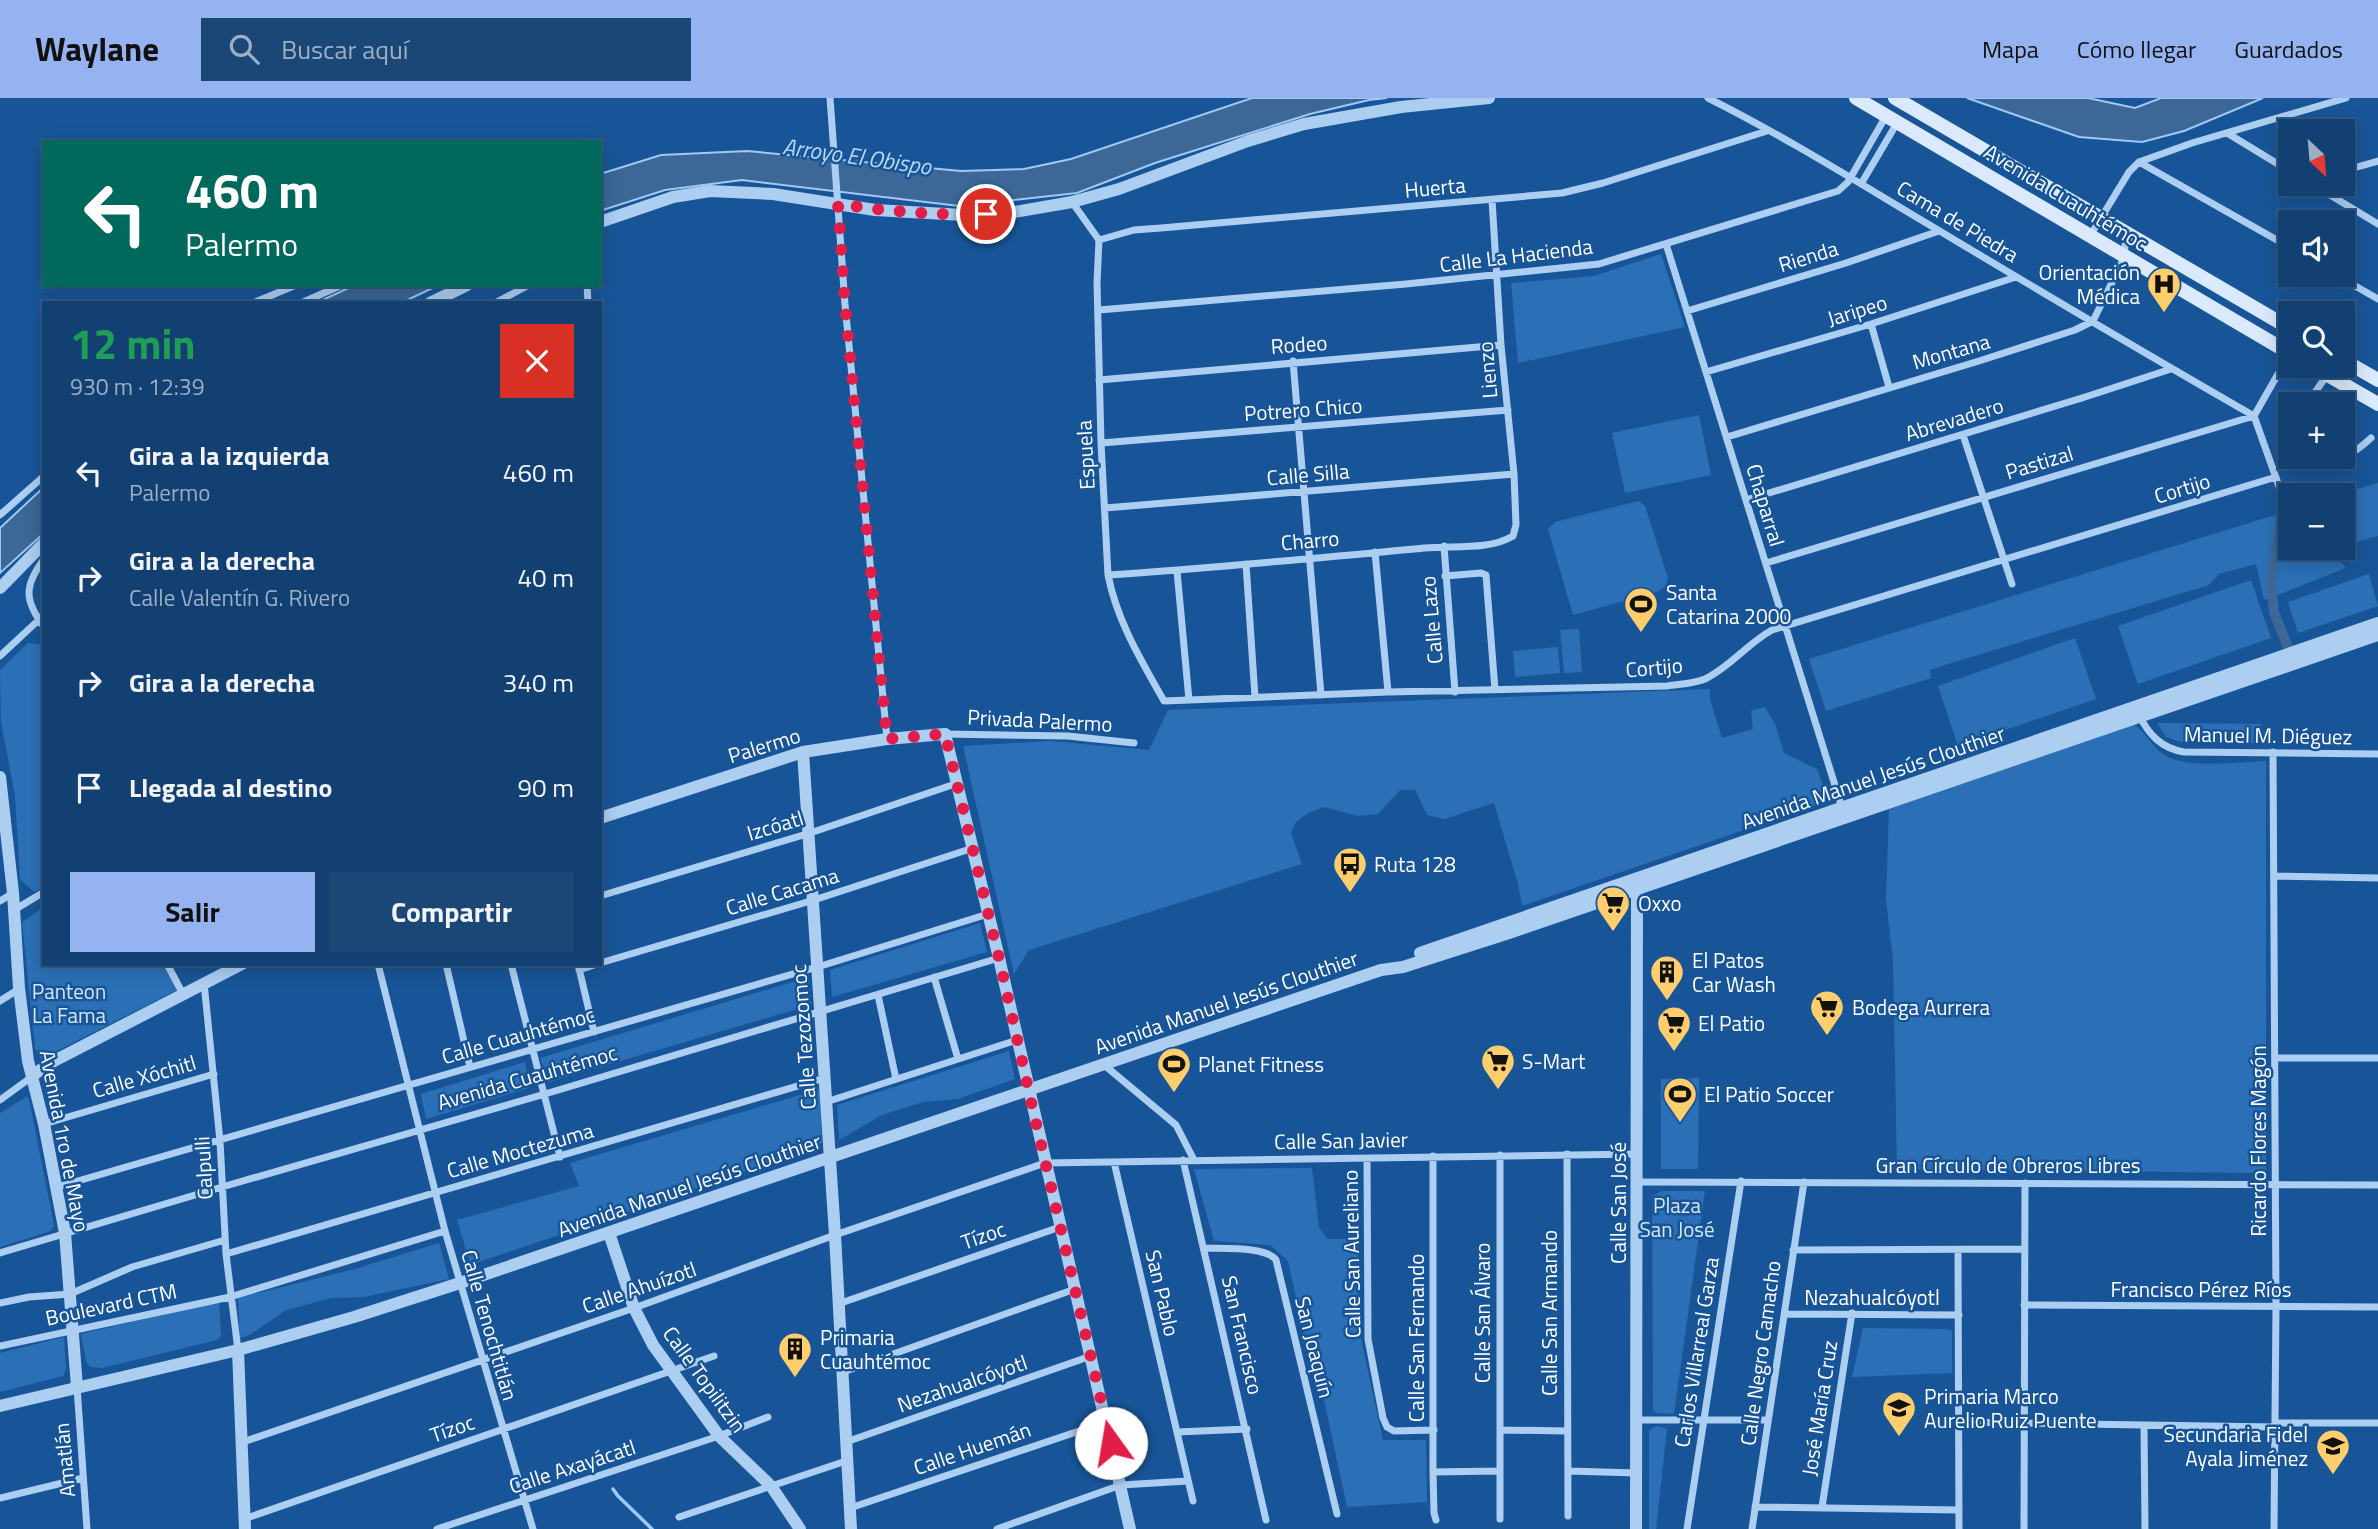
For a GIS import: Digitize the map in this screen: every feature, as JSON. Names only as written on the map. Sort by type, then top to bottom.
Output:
[{"type":"main road","name":"Avenida Cuauhtémoc","points":[[1856,98],[2124,258],[2278,346]]},
{"type":"main road","name":"Avenida Cuauhtémoc","points":[[1895,98],[2278,322]]},
{"type":"main road","points":[[2355,367],[2378,380]]},
{"type":"main road","points":[[2332,378],[2378,404]]},
{"type":"street","points":[[830,98],[846,316],[887,739]]},
{"type":"street","points":[[602,221],[673,197],[710,191],[838,200],[875,210],[963,215],[1009,213],[1072,202],[1119,189],[1248,141],[1304,124],[1401,107],[1489,98]]},
{"type":"street","name":"Cama de Piedra","points":[[1708,98],[1735,110],[2254,416]]},
{"type":"street","points":[[2090,236],[2129,172],[2140,162],[2346,98]]},
{"type":"street","points":[[1861,184],[1892,119]]},
{"type":"street","name":"Calle La Hacienda","points":[[1099,310],[1497,276],[1599,264],[1826,196],[1843,187],[1892,119]]},
{"type":"street","name":"Huerta","points":[[1099,240],[1134,230],[1562,193],[1603,183],[1767,131]]},
{"type":"street","points":[[2227,133],[2278,164]]},
{"type":"street","points":[[2356,167],[2378,161]]},
{"type":"street","points":[[2140,162],[2278,241]]},
{"type":"street","points":[[2332,196],[2378,223]]},
{"type":"street","name":"Lienzo","points":[[1492,200],[1501,345],[1514,474],[1516,525],[1513,536]]},
{"type":"street","points":[[1072,202],[1099,240]]},
{"type":"street","name":"Rienda","points":[[1687,311],[1833,267],[1938,231]]},
{"type":"street","points":[[2093,321],[2124,258],[2126,234]]},
{"type":"street","name":"Espuela","points":[[1099,240],[1099,380],[1108,575],[1113,599],[1127,636],[1164,701]]},
{"type":"street","name":"Chaparral","points":[[1666,244],[1844,812]]},
{"type":"street","name":"Jaripeo","points":[[1706,372],[1871,324],[2016,277]]},
{"type":"street","points":[[2355,286],[2378,299]]},
{"type":"street","points":[[258,301],[291,287]]},
{"type":"street","points":[[306,301],[337,287]]},
{"type":"street","points":[[434,301],[463,287]]},
{"type":"street","points":[[499,301],[525,287]]},
{"type":"street","name":"Montana","points":[[1727,437],[1991,358],[2075,330],[2093,321]]},
{"type":"street","points":[[1871,324],[1889,387]]},
{"type":"street","name":"Rodeo","points":[[1099,380],[1293,361],[1501,345]]},
{"type":"street","points":[[1293,361],[1321,695]]},
{"type":"street","name":"Abrevadero","points":[[1746,500],[2171,369]]},
{"type":"street","points":[[2278,375],[2254,416],[2278,483]]},
{"type":"street","name":"Potrero Chico","points":[[1101,443],[1508,410]]},
{"type":"street","name":"Pastizal","points":[[1766,562],[2254,416]]},
{"type":"street","points":[[1963,435],[2012,584]]},
{"type":"street","points":[[2355,452],[2371,438]]},
{"type":"street","name":"Calle Silla","points":[[1105,508],[1514,474]]},
{"type":"street","name":"Cortijo","points":[[1164,701],[1388,692],[1667,686],[1703,680],[1760,637],[1786,625],[2276,477]]},
{"type":"street","points":[[0,515],[42,478]]},
{"type":"street","name":"Charro","points":[[1108,575],[1492,544],[1513,536]]},
{"type":"street","points":[[0,587],[42,545]]},
{"type":"street","name":"Calle Lazo","points":[[1444,546],[1455,692]]},
{"type":"street","points":[[1375,552],[1388,692]]},
{"type":"street","points":[[0,656],[41,617],[27,589],[42,562]]},
{"type":"street","points":[[1246,565],[1255,697]]},
{"type":"street","points":[[1177,571],[1189,699]]},
{"type":"street","points":[[1445,576],[1481,573],[1486,575],[1495,690]]},
{"type":"street","name":"Avenida Manuel Jesús Clouthier","points":[[2138,712],[2378,623]]},
{"type":"street","name":"Avenida Manuel Jesús Clouthier","points":[[0,1406],[239,1350],[460,1283],[1381,970],[1395,962],[1637,884],[2138,712],[2378,635]]},
{"type":"street","name":"Manuel M. Diéguez","points":[[2138,712],[2158,742],[2175,750],[2217,753],[2378,754]]},
{"type":"street","points":[[945,734],[1130,1529]]},
{"type":"street","name":"Palermo","points":[[602,817],[803,752],[887,739],[945,734]]},
{"type":"street","name":"Privada Palermo","points":[[945,734],[1068,736],[1134,743]]},
{"type":"street","name":"Calle Tezozomoc","points":[[803,752],[835,1235],[850,1529]]},
{"type":"street","name":"Ricardo Flores Magón","points":[[2273,752],[2276,1058],[2274,1529]]},
{"type":"street","name":"Avenida 1ro de Mayo","points":[[0,777],[4,841],[13,893],[19,988],[28,1061],[44,1124],[65,1234],[76,1387]]},
{"type":"street","name":"Izcóatl","points":[[602,895],[810,833],[958,783]]},
{"type":"street","name":"Calle Cacama","points":[[602,963],[814,900],[973,848]]},
{"type":"street","points":[[2274,876],[2378,878]]},
{"type":"street","name":"Calle San José","points":[[1636,1529],[1637,884]]},
{"type":"street","points":[[0,901],[13,893]]},
{"type":"street","points":[[13,911],[42,893]]},
{"type":"street","name":"Calle Cuauhtémoc","points":[[57,1187],[818,967],[988,914]]},
{"type":"street","name":"Avenida Cuauhtémoc","points":[[0,1254],[999,958]]},
{"type":"street","points":[[168,966],[183,994]]},
{"type":"street","points":[[0,1100],[54,1061],[238,966]]},
{"type":"street","name":"Calle Tenochtitlán","points":[[378,966],[445,1231],[533,1529]]},
{"type":"street","points":[[446,966],[470,1067]]},
{"type":"street","points":[[513,966],[560,1157]]},
{"type":"street","points":[[578,967],[594,1032]]},
{"type":"street","points":[[934,978],[958,1059]]},
{"type":"street","name":"Calpulli","points":[[204,983],[220,1141],[230,1297],[239,1350]]},
{"type":"street","points":[[0,1001],[19,988]]},
{"type":"street","points":[[878,995],[896,1079]]},
{"type":"street","points":[[826,1102],[1017,1040]]},
{"type":"street","points":[[2276,1058],[2378,1058]]},
{"type":"street","points":[[1103,1064],[1176,1125],[1194,1160]]},
{"type":"street","name":"Calle Xóchitl","points":[[44,1124],[214,1074]]},
{"type":"street","name":"Calle Moctezuma","points":[[226,1254],[825,1078]]},
{"type":"street","name":"Calle San Armando","points":[[1567,1154],[1567,1516]]},
{"type":"street","name":"Calle San Javier","points":[[1045,1163],[1637,1154]]},
{"type":"street","name":"Calle San Álvaro","points":[[1500,1155],[1500,1519]]},
{"type":"street","name":"Calle San Fernando","points":[[1433,1156],[1433,1472],[1436,1520]]},
{"type":"street","name":"Calle San Aureliano","points":[[1367,1158],[1368,1339],[1383,1418],[1390,1429],[1434,1430]]},
{"type":"street","name":"San Francisco","points":[[1182,1160],[1205,1248],[1266,1520]]},
{"type":"street","name":"San Pablo","points":[[1114,1162],[1194,1501]]},
{"type":"street","name":"Calle Ahuízotl","points":[[243,1442],[635,1308],[835,1235],[1045,1163]]},
{"type":"street","name":"Carlos Villarreal Garza","points":[[1687,1529],[1741,1181]]},
{"type":"street","name":"Gran Círculo de Obreros Libres","points":[[1637,1182],[2378,1185]]},
{"type":"street","name":"Calle Negro Camacho","points":[[1752,1529],[1804,1182]]},
{"type":"street","points":[[2024,1529],[2025,1183]]},
{"type":"street","name":"Tízoc","points":[[838,1304],[1060,1227]]},
{"type":"street","name":"Boulevard CTM","points":[[0,1346],[230,1297],[445,1231]]},
{"type":"street","name":"Calle Topilitzin","points":[[610,1233],[635,1308],[653,1345],[719,1436],[771,1486],[800,1529]]},
{"type":"street","points":[[0,1303],[29,1297],[70,1294],[132,1267],[225,1240]]},
{"type":"street","name":"San Joaquín","points":[[1205,1248],[1256,1251],[1270,1254],[1276,1260],[1337,1514]]},
{"type":"street","points":[[1793,1250],[2023,1248]]},
{"type":"street","points":[[1958,1250],[1959,1529]]},
{"type":"street","points":[[843,1372],[1075,1289]]},
{"type":"street","name":"Francisco Pérez Ríos","points":[[2024,1305],[2378,1307]]},
{"type":"street","name":"José María Cruz","points":[[1822,1507],[1852,1313]]},
{"type":"street","name":"Nezahualcóyotl","points":[[1785,1314],[1959,1314]]},
{"type":"street","points":[[239,1350],[244,1524]]},
{"type":"street","name":"Tízoc","points":[[244,1524],[502,1429],[714,1356]]},
{"type":"street","name":"Nezahualcóyotl","points":[[845,1442],[1091,1356]]},
{"type":"street","name":"Amatlán","points":[[76,1387],[87,1529]]},
{"type":"street","name":"Calle Axayácatl","points":[[437,1529],[719,1436],[768,1417]]},
{"type":"street","points":[[1638,1420],[1768,1420]]},
{"type":"street","name":"Calle Huemán","points":[[850,1508],[1106,1422]]},
{"type":"street","points":[[1958,1422],[2144,1426],[2378,1423]]},
{"type":"street","points":[[2144,1426],[2145,1529]]},
{"type":"street","points":[[1178,1432],[1247,1429]]},
{"type":"street","points":[[1500,1430],[1567,1431]]},
{"type":"street","points":[[679,1517],[846,1461]]},
{"type":"street","points":[[1433,1472],[1499,1471]]},
{"type":"street","points":[[1568,1472],[1637,1473]]},
{"type":"street","points":[[0,1498],[83,1478]]},
{"type":"street","points":[[997,1529],[1121,1485],[1188,1482]]},
{"type":"street","points":[[1755,1507],[1959,1510]]},
{"type":"green space","points":[[1661,254],[1685,327],[1518,363],[1511,283],[1594,276]]},
{"type":"green space","points":[[1699,415],[1711,475],[1625,493],[1612,433]]},
{"type":"green space","points":[[2378,483],[2378,536],[2355,543],[2355,490]]},
{"type":"green space","points":[[1639,501],[1645,506],[1668,578],[1666,586],[1659,591],[1573,615],[1548,529],[1555,522]]},
{"type":"green space","points":[[2278,514],[2278,560],[2339,560],[2346,568],[2264,600],[2256,564],[2219,574],[2209,585],[1948,664],[1930,670],[1931,678],[1826,711],[1809,659]]},
{"type":"green space","points":[[2369,574],[2378,606],[2298,633],[2288,602]]},
{"type":"green space","points":[[2251,580],[2271,638],[2138,684],[2118,626]]},
{"type":"green space","points":[[1579,629],[1582,672],[1564,673],[1560,630]]},
{"type":"green space","points":[[2075,638],[2096,699],[1958,746],[1938,686]]},
{"type":"green space","points":[[28,643],[42,645],[42,888],[34,892],[20,879],[15,796],[1,721],[0,670]]},
{"type":"green space","points":[[1558,647],[1560,673],[1515,677],[1513,651]]},
{"type":"green space","points":[[1710,689],[1710,699],[1722,738],[1753,729],[1751,711],[1765,707],[1775,724],[1784,753],[1817,769],[1828,799],[1522,906],[1494,803],[1444,819],[1427,815],[1415,790],[1400,790],[1378,814],[1358,816],[1324,807],[1308,813],[1296,822],[1291,833],[1302,864],[1029,950],[1014,974],[963,746],[1050,741],[1149,750],[1168,710]]},
{"type":"green space","points":[[2157,723],[2261,724],[2262,743],[2185,743],[2166,737]]},
{"type":"green space","points":[[2134,725],[2161,753],[2176,760],[2215,764],[2266,761],[2266,1173],[1897,1169],[1893,960],[1886,900],[1889,809]]},
{"type":"green space","name":"Panteon La Fama","points":[[42,908],[42,966],[164,966],[177,990],[41,1059],[35,1048],[22,922]]},
{"type":"green space","points":[[980,923],[987,952],[832,997],[830,970]]},
{"type":"green space","points":[[809,977],[811,1005],[549,1082],[540,1058]]},
{"type":"green space","points":[[1009,1051],[1015,1079],[958,1099],[923,1102],[882,1115],[839,1140],[837,1105]]},
{"type":"green space","points":[[525,1062],[529,1088],[426,1119],[421,1094]]},
{"type":"green space","name":"El Patio Soccer","points":[[1699,1078],[1698,1169],[1661,1169],[1661,1079]]},
{"type":"green space","points":[[820,1089],[822,1143],[815,1148],[473,1264],[469,1260],[457,1220],[579,1186],[570,1163]]},
{"type":"green space","points":[[26,1097],[29,1099],[54,1225],[51,1231],[0,1247],[0,1113]]},
{"type":"green space","points":[[1312,1168],[1319,1227],[1327,1239],[1358,1239],[1358,1325],[1383,1440],[1426,1440],[1427,1502],[1347,1507],[1323,1395],[1314,1381],[1288,1261],[1270,1245],[1214,1241],[1194,1169]]},
{"type":"green space","name":"Plaza San José","points":[[1662,1191],[1705,1191],[1674,1414],[1657,1413],[1653,1410],[1652,1196]]},
{"type":"green space","points":[[439,1243],[449,1279],[364,1297],[331,1298],[286,1310],[251,1334],[240,1338],[238,1298],[355,1269]]},
{"type":"green space","points":[[219,1301],[221,1336],[217,1340],[102,1368],[90,1367],[86,1361],[81,1334]]},
{"type":"green space","points":[[1863,1328],[1952,1331],[1952,1373],[1852,1377]]},
{"type":"green space","points":[[64,1337],[66,1369],[63,1376],[0,1392],[0,1353]]},
{"type":"green space","points":[[1657,1426],[1667,1429],[1656,1529],[1649,1529],[1649,1430]]},
{"type":"shaded area","points":[[1252,98],[1387,98],[1310,114],[1155,163],[1077,193],[959,206],[742,180],[665,190],[602,210],[602,173],[661,155],[747,151],[961,171],[1024,169],[1071,159]]},
{"type":"shaded area","points":[[1967,98],[2088,98],[2135,108],[2161,98],[2263,98],[2184,131],[2142,142],[2079,137]]},
{"type":"shaded area","points":[[351,287],[435,287],[405,301],[320,301]]},
{"type":"shaded area","points":[[42,489],[42,535],[0,573],[0,528]]},
{"type":"waterway","points":[[2278,540],[2271,581],[2274,612],[2288,648]]},
{"type":"waterway","points":[[613,1489],[652,1529]]},
{"type":"place","name":"Orientación Médica","points":[[2164,314]]},
{"type":"place","name":"Santa Catarina 2000","points":[[1641,634]]},
{"type":"place","name":"Ruta 128","points":[[1350,894]]},
{"type":"place","name":"Oxxo","points":[[1613,933]]},
{"type":"place","name":"El Patos Car Wash","points":[[1667,1002]]},
{"type":"place","name":"Bodega Aurrera","points":[[1827,1037]]},
{"type":"place","name":"El Patio","points":[[1674,1053]]},
{"type":"place","name":"S-Mart","points":[[1498,1091]]},
{"type":"place","name":"Planet Fitness","points":[[1174,1094]]},
{"type":"place","name":"El Patio Soccer","points":[[1680,1124]]},
{"type":"place","name":"Primaria Cuauhtémoc","points":[[795,1379]]},
{"type":"place","name":"Primaria Marco Aurelio Ruiz Puente","points":[[1899,1438]]},
{"type":"place","name":"Secundaria Fidel Ayala Jiménez","points":[[2333,1476]]},
{"type":"route","points":[[986,214],[875,210],[838,204],[845,304],[887,739],[945,734],[1111,1443]]},
{"type":"water label","name":"Arroyo El Obispo","points":[[857,156]]}]
